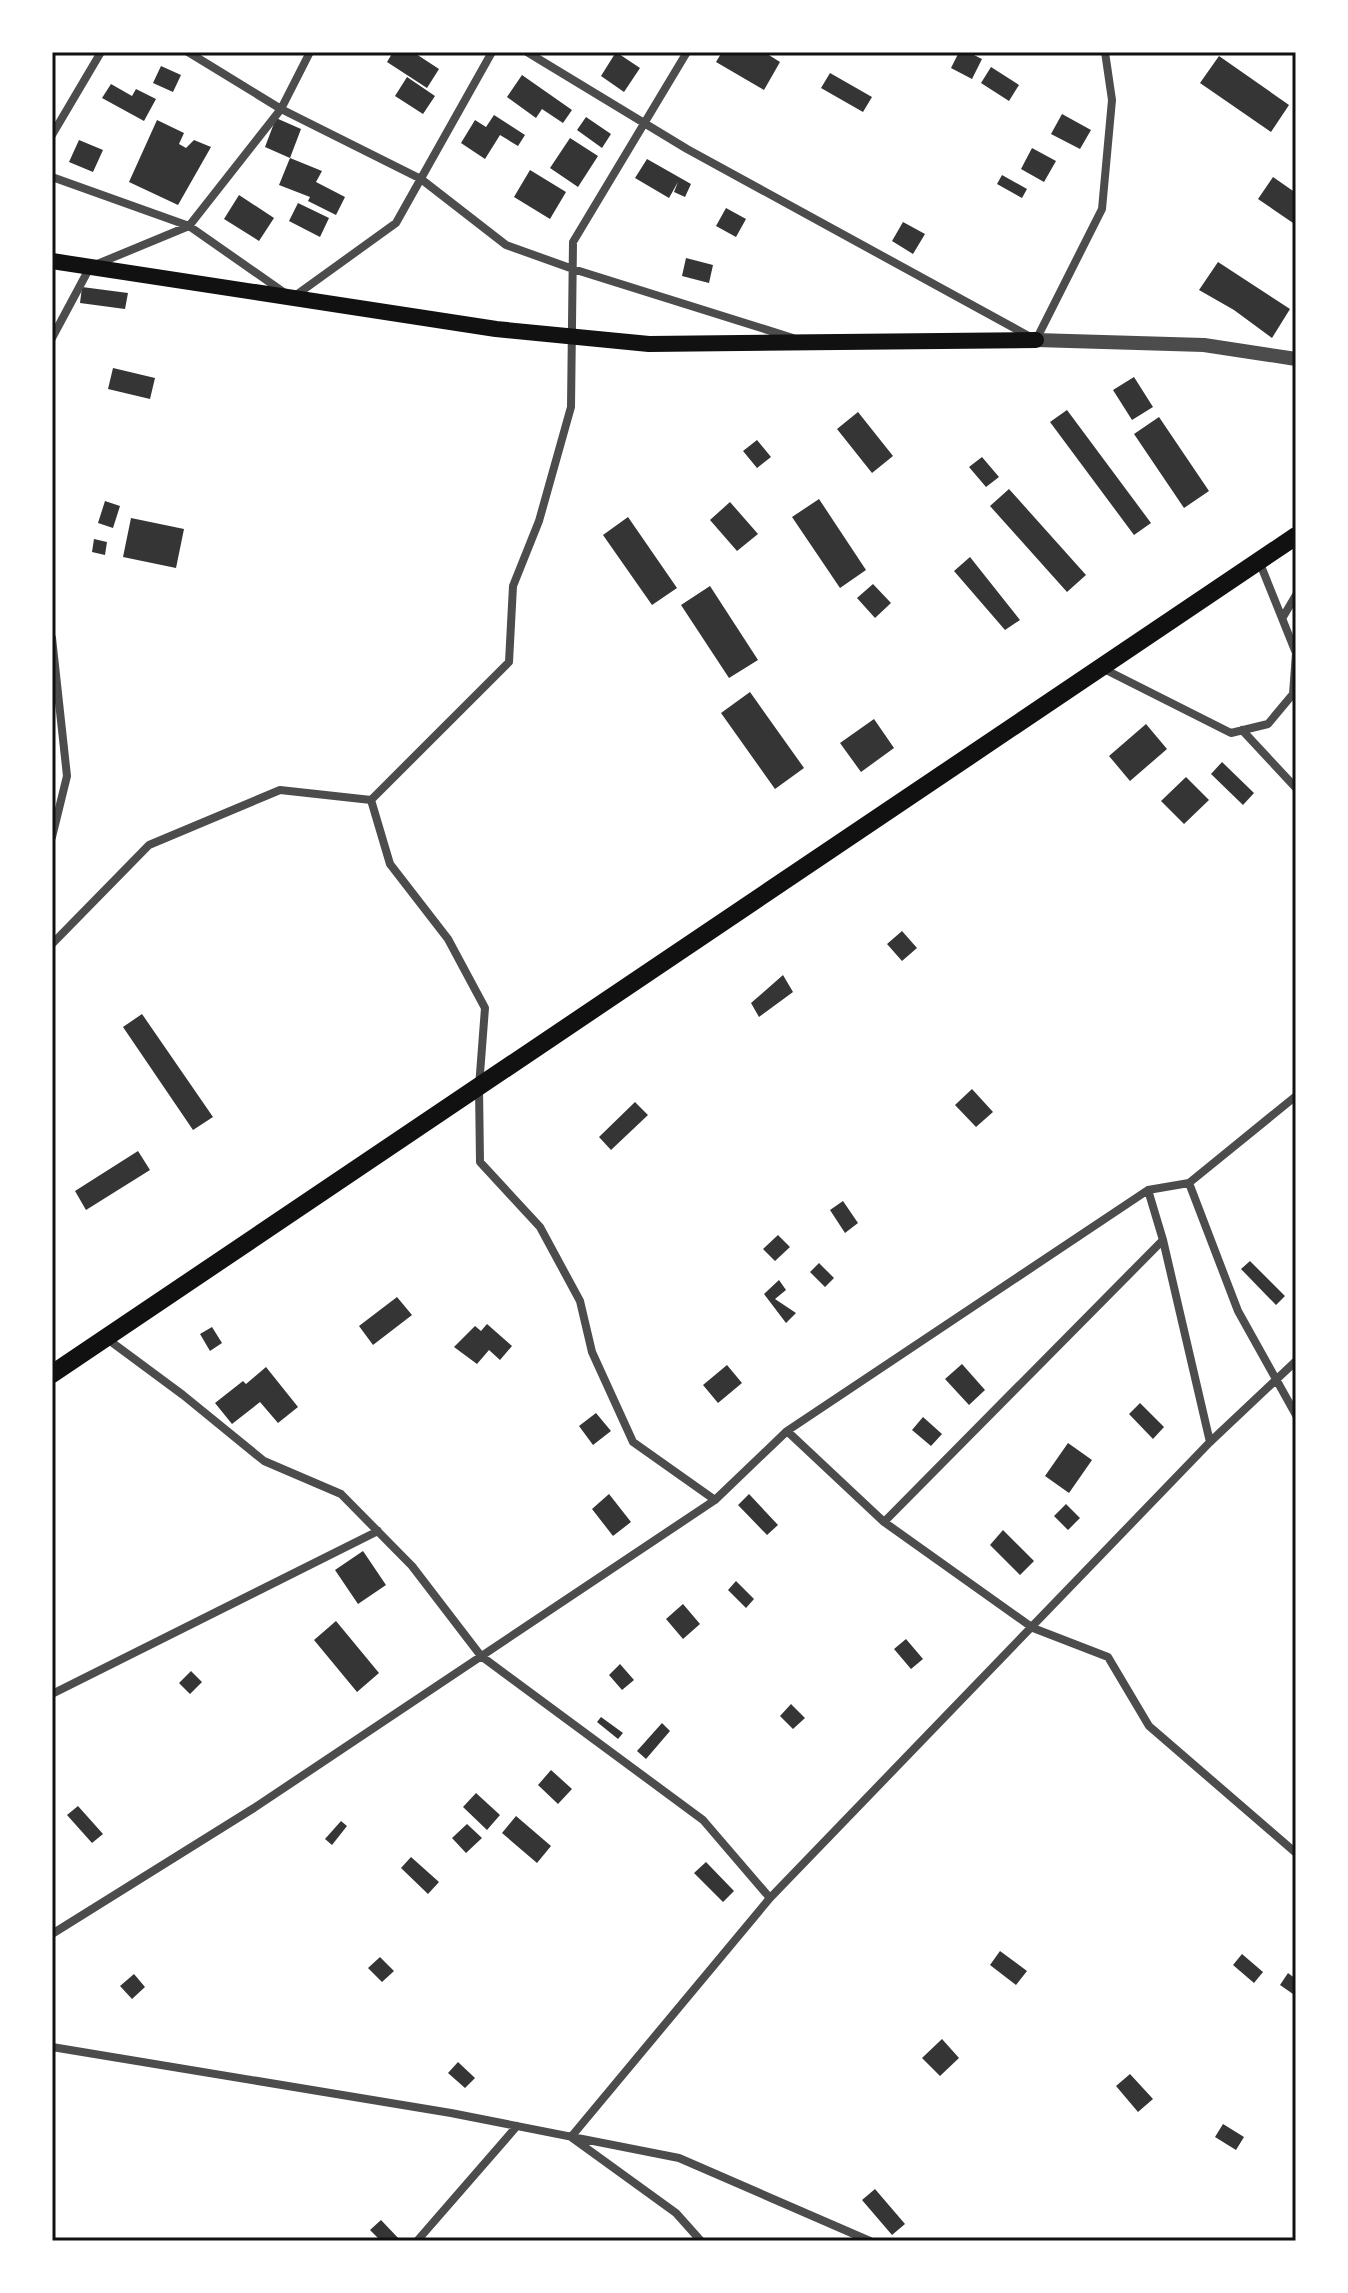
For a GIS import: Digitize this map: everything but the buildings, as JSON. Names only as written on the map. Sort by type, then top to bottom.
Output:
[{"type":"highway","points":[[52,1374],[1296,536]]},
{"type":"main road","points":[[52,261],[496,329],[649,344],[1036,340]]},
{"type":"street","points":[[52,135],[101,52]]},
{"type":"street","points":[[188,52],[281,109],[421,179],[506,245],[813,344]]},
{"type":"street","points":[[52,338],[90,267],[189,226],[281,109],[310,52]]},
{"type":"street","points":[[52,177],[189,226],[292,298],[396,223],[492,52]]},
{"type":"street","points":[[527,52],[646,125],[1036,340],[1204,345],[1296,359]]},
{"type":"street","points":[[371,800],[509,662],[513,586],[539,521],[571,407],[573,242],[646,125],[687,52]]},
{"type":"street","points":[[1036,340],[1102,209],[1112,100],[1105,52]]},
{"type":"street","points":[[1101,668],[1231,733],[1268,724],[1293,694],[1296,653],[1259,561]]},
{"type":"street","points":[[1283,617],[1296,595]]},
{"type":"street","points":[[52,638],[67,776],[52,837]]},
{"type":"street","points":[[1242,730],[1296,788]]},
{"type":"street","points":[[52,944],[149,845],[280,790],[371,800]]},
{"type":"street","points":[[371,800],[390,864],[448,939],[485,1008],[479,1087],[480,1162],[540,1227],[580,1301],[592,1352],[633,1442],[715,1500]]},
{"type":"street","points":[[52,1934],[254,1808],[715,1500],[787,1431],[1148,1190],[1189,1183],[1296,1096]]},
{"type":"street","points":[[1189,1183],[1238,1311],[1296,1415]]},
{"type":"street","points":[[1148,1190],[1163,1240],[1210,1442]]},
{"type":"street","points":[[884,1522],[1163,1240]]},
{"type":"street","points":[[105,1338],[183,1395],[264,1461],[341,1494],[412,1566],[481,1656],[703,1820],[770,1898]]},
{"type":"street","points":[[571,2137],[770,1898],[1210,1442],[1296,1361]]},
{"type":"street","points":[[787,1431],[884,1522],[1033,1628],[1108,1657],[1149,1726],[1296,1853]]},
{"type":"street","points":[[52,1694],[378,1531]]},
{"type":"street","points":[[52,2047],[517,2126],[679,2158],[870,2241]]},
{"type":"street","points":[[417,2241],[517,2126]]},
{"type":"street","points":[[571,2137],[676,2213],[701,2241]]}]
